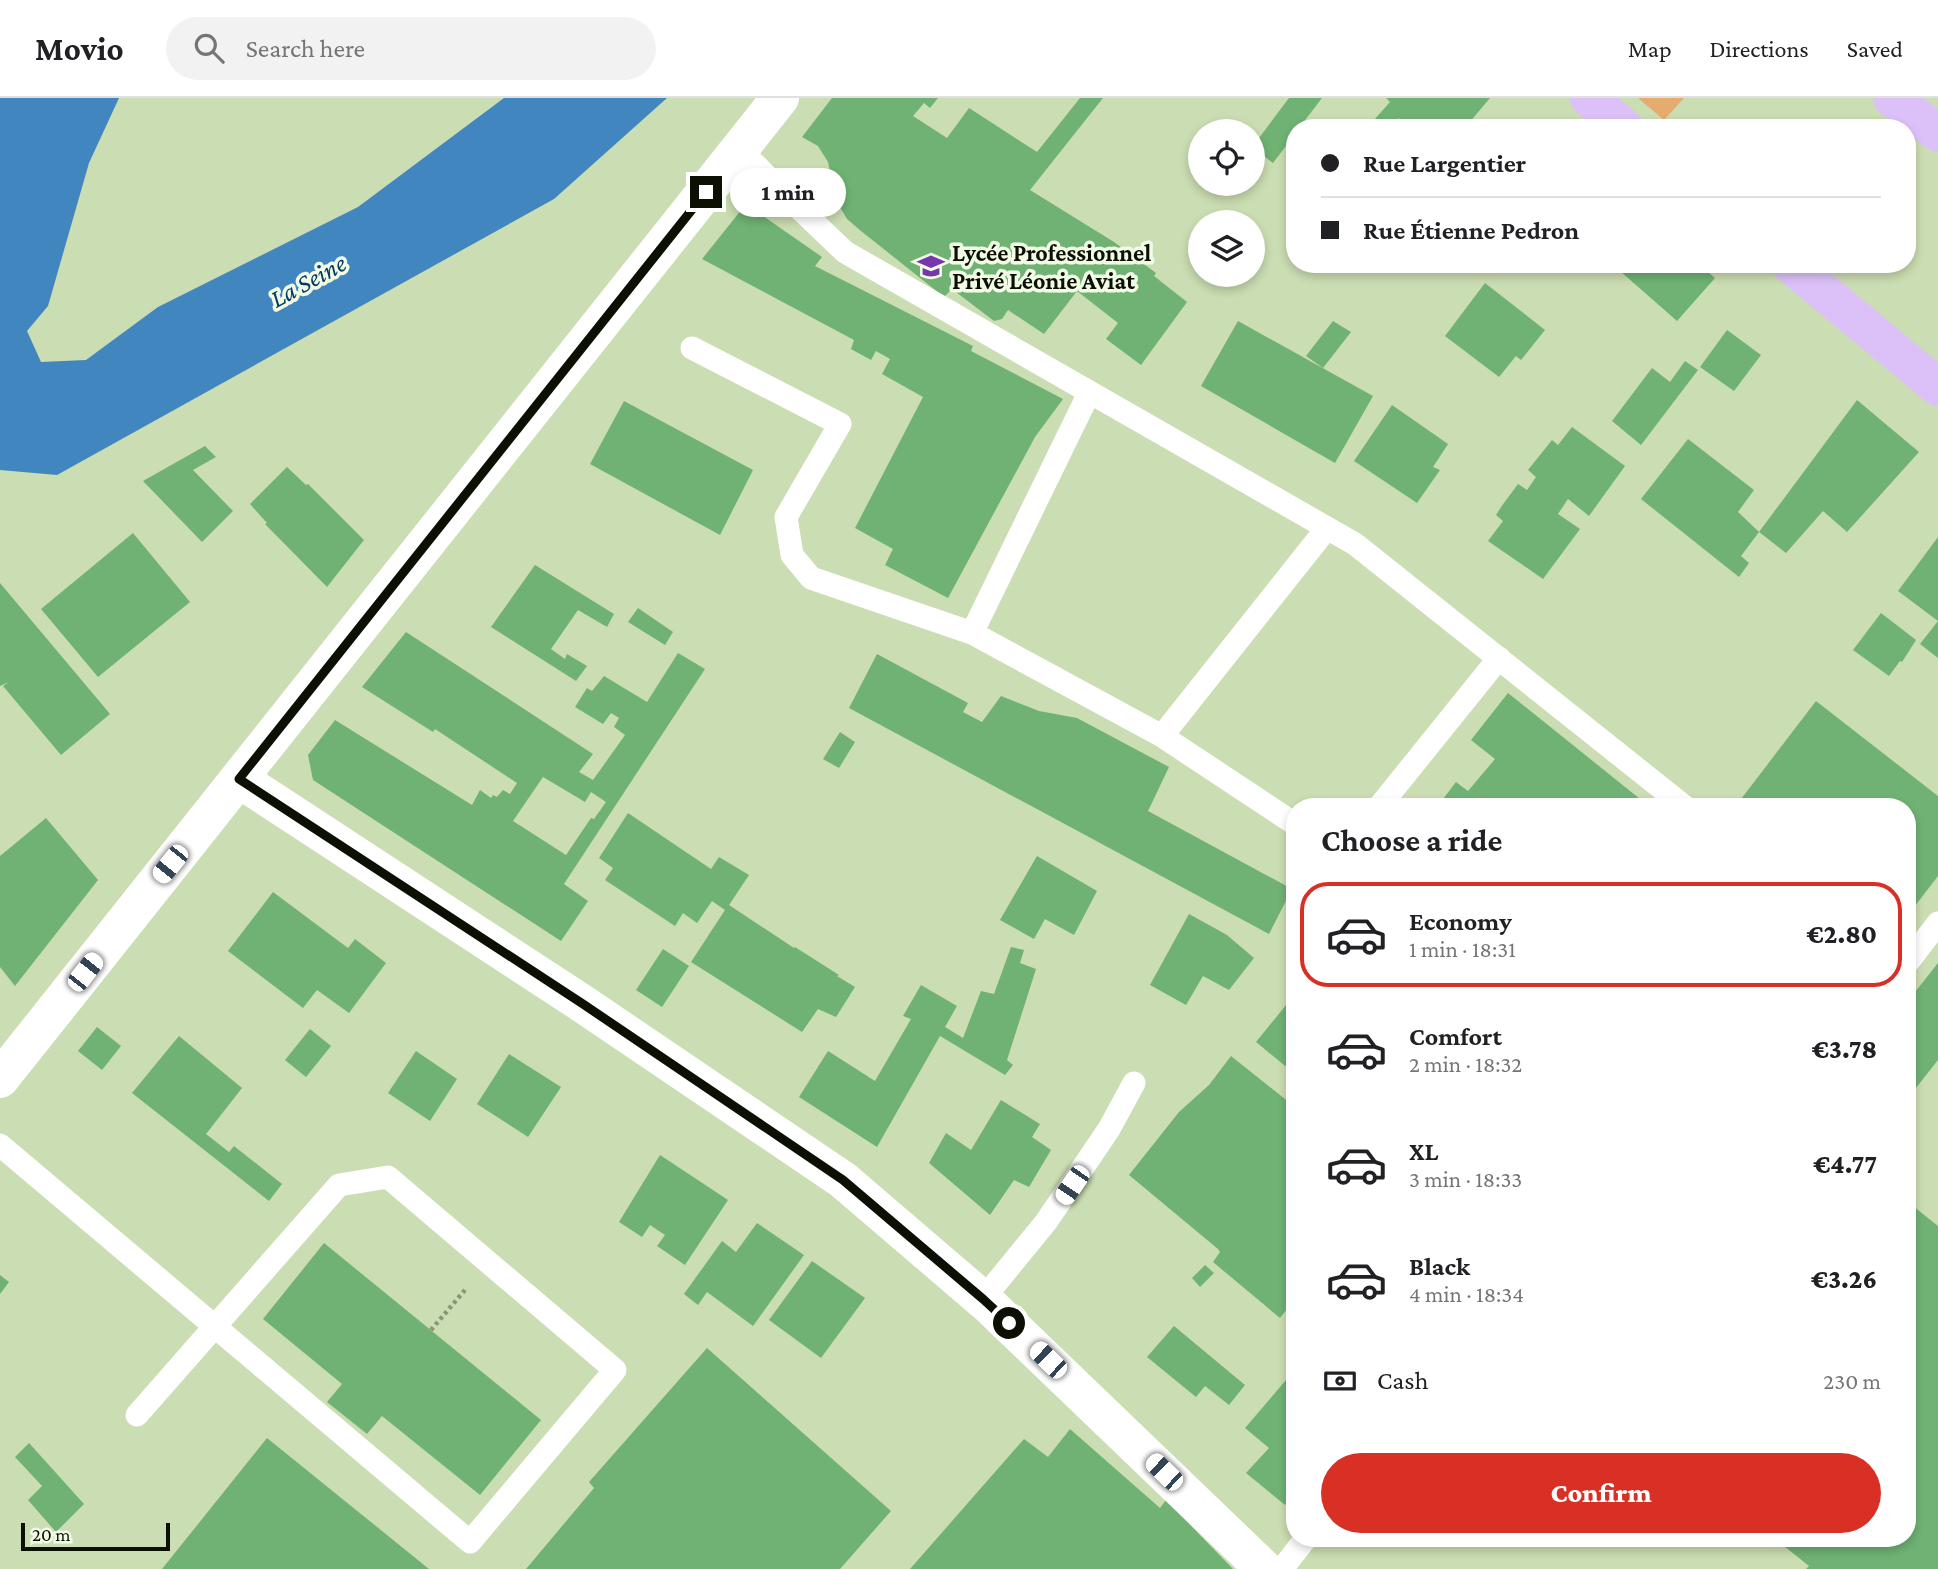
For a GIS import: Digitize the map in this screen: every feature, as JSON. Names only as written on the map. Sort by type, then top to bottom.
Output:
[{"type":"main road","points":[[1589,98],[1614,119]]},
{"type":"main road","points":[[1892,98],[1938,133]]},
{"type":"main road","points":[[1801,273],[1938,387]]},
{"type":"street","points":[[0,1079],[780,98]]},
{"type":"street","points":[[239,779],[583,1004],[843,1180],[983,1299],[1264,1569]]},
{"type":"lane","points":[[740,149],[845,252],[1355,544],[1674,798]]},
{"type":"lane","points":[[692,348],[840,424],[786,517],[792,555],[811,578],[972,633],[1162,736],[1286,818]]},
{"type":"lane","points":[[972,633],[1088,393]]},
{"type":"lane","points":[[1162,736],[1327,528]]},
{"type":"lane","points":[[1386,798],[1499,658]]},
{"type":"lane","points":[[1916,952],[1938,923]]},
{"type":"lane","points":[[983,1299],[1046,1222],[1109,1129],[1134,1083]]},
{"type":"lane","points":[[0,1145],[214,1328],[470,1542],[615,1370],[388,1178],[339,1185],[214,1328],[137,1415]]},
{"type":"lane","points":[[1282,1569],[1299,1547]]},
{"type":"path","points":[[431,1330],[488,1262]]},
{"type":"shaded area","points":[[1638,98],[1684,98],[1663,119]]},
{"type":"water","name":"La Seine","points":[[0,98],[119,98],[89,163],[48,306],[27,331],[41,362],[86,360],[158,307],[358,207],[504,98],[667,98],[554,199],[57,475],[0,470]]},
{"type":"building","points":[[832,98],[938,98],[930,108],[924,103],[913,116],[947,138],[969,108],[1037,152],[1080,98],[1103,98],[1030,190],[1114,242],[1156,273],[1154,276],[1187,302],[1141,365],[1106,339],[1118,323],[1077,291],[1044,334],[1008,310],[1002,319],[994,321],[952,289],[944,297],[847,219],[837,202],[828,162],[818,146],[802,137]]},
{"type":"building","points":[[1289,98],[1322,98],[1306,119],[1286,119],[1286,146],[1273,163],[1265,157],[1265,130]]},
{"type":"building","points":[[1386,98],[1490,98],[1472,119],[1375,119],[1390,102]]},
{"type":"building","points":[[746,204],[822,257],[815,266],[973,346],[971,351],[1063,399],[1035,437],[948,598],[885,565],[893,549],[855,528],[923,397],[882,374],[890,359],[876,351],[871,360],[851,349],[854,340],[702,259]]},
{"type":"building","points":[[1622,273],[1709,273],[1715,278],[1677,321]]},
{"type":"building","points":[[1485,283],[1545,330],[1521,360],[1516,356],[1499,377],[1445,336]]},
{"type":"building","points":[[1238,321],[1373,396],[1335,463],[1201,386]]},
{"type":"building","points":[[1333,321],[1351,332],[1323,368],[1306,356]]},
{"type":"building","points":[[1727,330],[1761,355],[1734,391],[1700,367]]},
{"type":"building","points":[[1685,361],[1698,370],[1641,445],[1612,421],[1652,368],[1670,382]]},
{"type":"building","points":[[1857,400],[1919,452],[1847,532],[1823,511],[1786,553],[1759,532]]},
{"type":"building","points":[[624,401],[753,470],[720,535],[590,464]]},
{"type":"building","points":[[1392,405],[1448,444],[1433,467],[1440,470],[1417,503],[1354,461]]},
{"type":"building","points":[[1572,427],[1625,466],[1589,516],[1568,499],[1558,514],[1580,529],[1543,579],[1488,541],[1503,521],[1496,515],[1518,484],[1527,490],[1536,477],[1528,470],[1552,440],[1558,445]]},
{"type":"building","points":[[1688,439],[1754,490],[1738,512],[1759,532],[1741,556],[1749,563],[1739,577],[1641,499]]},
{"type":"building","points":[[205,446],[216,457],[193,470],[233,511],[202,542],[143,481]]},
{"type":"building","points":[[287,467],[308,484],[364,540],[327,587],[265,524],[267,523],[250,504]]},
{"type":"building","points":[[133,533],[190,602],[98,677],[41,609]]},
{"type":"building","points":[[1938,537],[1938,621],[1898,591]]},
{"type":"building","points":[[535,565],[614,614],[607,627],[578,610],[551,649],[565,659],[567,654],[587,666],[576,681],[491,627]]},
{"type":"building","points":[[0,583],[110,714],[61,755],[3,686],[9,682],[0,686]]},
{"type":"building","points":[[638,608],[673,632],[665,645],[628,622]]},
{"type":"building","points":[[1881,613],[1916,640],[1889,676],[1853,650]]},
{"type":"building","points":[[1938,621],[1938,658],[1920,644]]},
{"type":"building","points":[[406,632],[593,754],[579,772],[593,780],[625,735],[614,727],[619,718],[611,713],[603,724],[575,707],[587,688],[592,691],[604,676],[647,702],[678,653],[705,669],[564,884],[588,901],[561,941],[313,780],[308,755],[335,720],[472,805],[480,790],[491,798],[493,795],[497,797],[503,790],[510,794],[517,783],[435,729],[433,732],[362,687]],"holes":[[[543,777],[585,802],[591,792],[606,802],[594,819],[591,818],[566,855],[513,821]]]},
{"type":"building","points":[[877,654],[968,703],[963,712],[982,722],[1001,696],[1039,711],[1077,718],[1169,767],[1148,811],[1286,886],[1286,901],[1269,934],[849,708]]},
{"type":"building","points":[[1508,693],[1639,798],[1444,798],[1456,782],[1468,791],[1495,759],[1471,740]]},
{"type":"building","points":[[1816,701],[1938,796],[1938,876],[1916,905],[1916,798],[1742,798]]},
{"type":"building","points":[[840,732],[855,742],[839,768],[823,759]]},
{"type":"building","points":[[628,813],[711,869],[719,857],[749,875],[729,905],[855,987],[836,1017],[818,1009],[802,1032],[691,962],[725,910],[712,901],[697,923],[683,913],[675,926],[605,880],[613,868],[599,858]]},
{"type":"building","points":[[46,818],[98,880],[15,986],[0,967],[0,856]]},
{"type":"building","points":[[1037,856],[1097,891],[1074,935],[1045,919],[1034,939],[1000,920]]},
{"type":"building","points":[[273,892],[348,948],[355,939],[386,963],[349,1013],[317,990],[303,1008],[228,951]]},
{"type":"building","points":[[1189,914],[1227,935],[1254,958],[1229,990],[1203,976],[1186,1005],[1150,985]]},
{"type":"building","points":[[1011,947],[1024,950],[1020,963],[1036,969],[1007,1060],[1013,1065],[1005,1075],[940,1036],[877,1147],[799,1097],[828,1051],[875,1081],[911,1019],[903,1016],[921,985],[957,1006],[945,1027],[963,1038],[981,991],[994,994]]},
{"type":"building","points":[[663,949],[689,966],[662,1007],[636,990]]},
{"type":"building","points":[[1938,963],[1938,1060],[1916,1088],[1916,991]]},
{"type":"building","points":[[1286,1005],[1286,1067],[1256,1042]]},
{"type":"building","points":[[97,1027],[121,1046],[102,1070],[78,1051]]},
{"type":"building","points":[[310,1029],[331,1046],[306,1077],[285,1060]]},
{"type":"building","points":[[179,1036],[242,1088],[206,1134],[229,1152],[234,1146],[282,1184],[269,1201],[132,1093]]},
{"type":"building","points":[[416,1051],[457,1079],[430,1121],[388,1093]]},
{"type":"building","points":[[509,1054],[561,1087],[528,1137],[477,1104]]},
{"type":"building","points":[[1231,1056],[1286,1100],[1286,1310],[1280,1318],[1213,1262],[1220,1252],[1218,1249],[1129,1175],[1179,1112],[1209,1085]]},
{"type":"building","points":[[1001,1100],[1040,1124],[1032,1137],[1051,1150],[1029,1187],[1014,1180],[990,1215],[929,1163],[946,1133],[971,1150]]},
{"type":"building","points":[[660,1155],[728,1200],[685,1265],[657,1246],[665,1235],[650,1225],[642,1237],[619,1222]]},
{"type":"building","points":[[1916,1208],[1938,1226],[1938,1569],[1806,1569],[1809,1566],[1785,1547],[1916,1547]]},
{"type":"building","points":[[757,1223],[804,1255],[753,1326],[707,1292],[698,1305],[684,1294],[722,1241],[736,1252]]},
{"type":"building","points":[[324,1243],[541,1420],[480,1495],[382,1416],[367,1434],[327,1402],[342,1384],[263,1319]]},
{"type":"building","points":[[812,1261],[865,1298],[821,1358],[769,1320]]},
{"type":"building","points":[[1205,1265],[1214,1273],[1200,1287],[1192,1278]]},
{"type":"building","points":[[0,1275],[9,1282],[0,1294]]},
{"type":"building","points":[[1174,1326],[1245,1385],[1229,1405],[1205,1386],[1196,1397],[1147,1357]]},
{"type":"building","points":[[707,1348],[891,1511],[840,1569],[526,1569],[594,1488],[589,1482]]},
{"type":"building","points":[[1286,1380],[1285,1505],[1246,1473],[1269,1448],[1245,1428]]},
{"type":"building","points":[[1070,1429],[1160,1508],[1166,1500],[1233,1569],[910,1569],[1024,1439],[1048,1457]]},
{"type":"building","points":[[267,1438],[429,1569],[162,1569]]},
{"type":"building","points":[[29,1443],[84,1504],[56,1532],[28,1500],[42,1486],[15,1457]]},
{"type":"place","name":"Lycée Professionnel Privé Léonie Aviat","points":[[931,266]]},
{"type":"route","points":[[706,192],[239,779],[583,1004],[843,1180],[1009,1323]]}]
